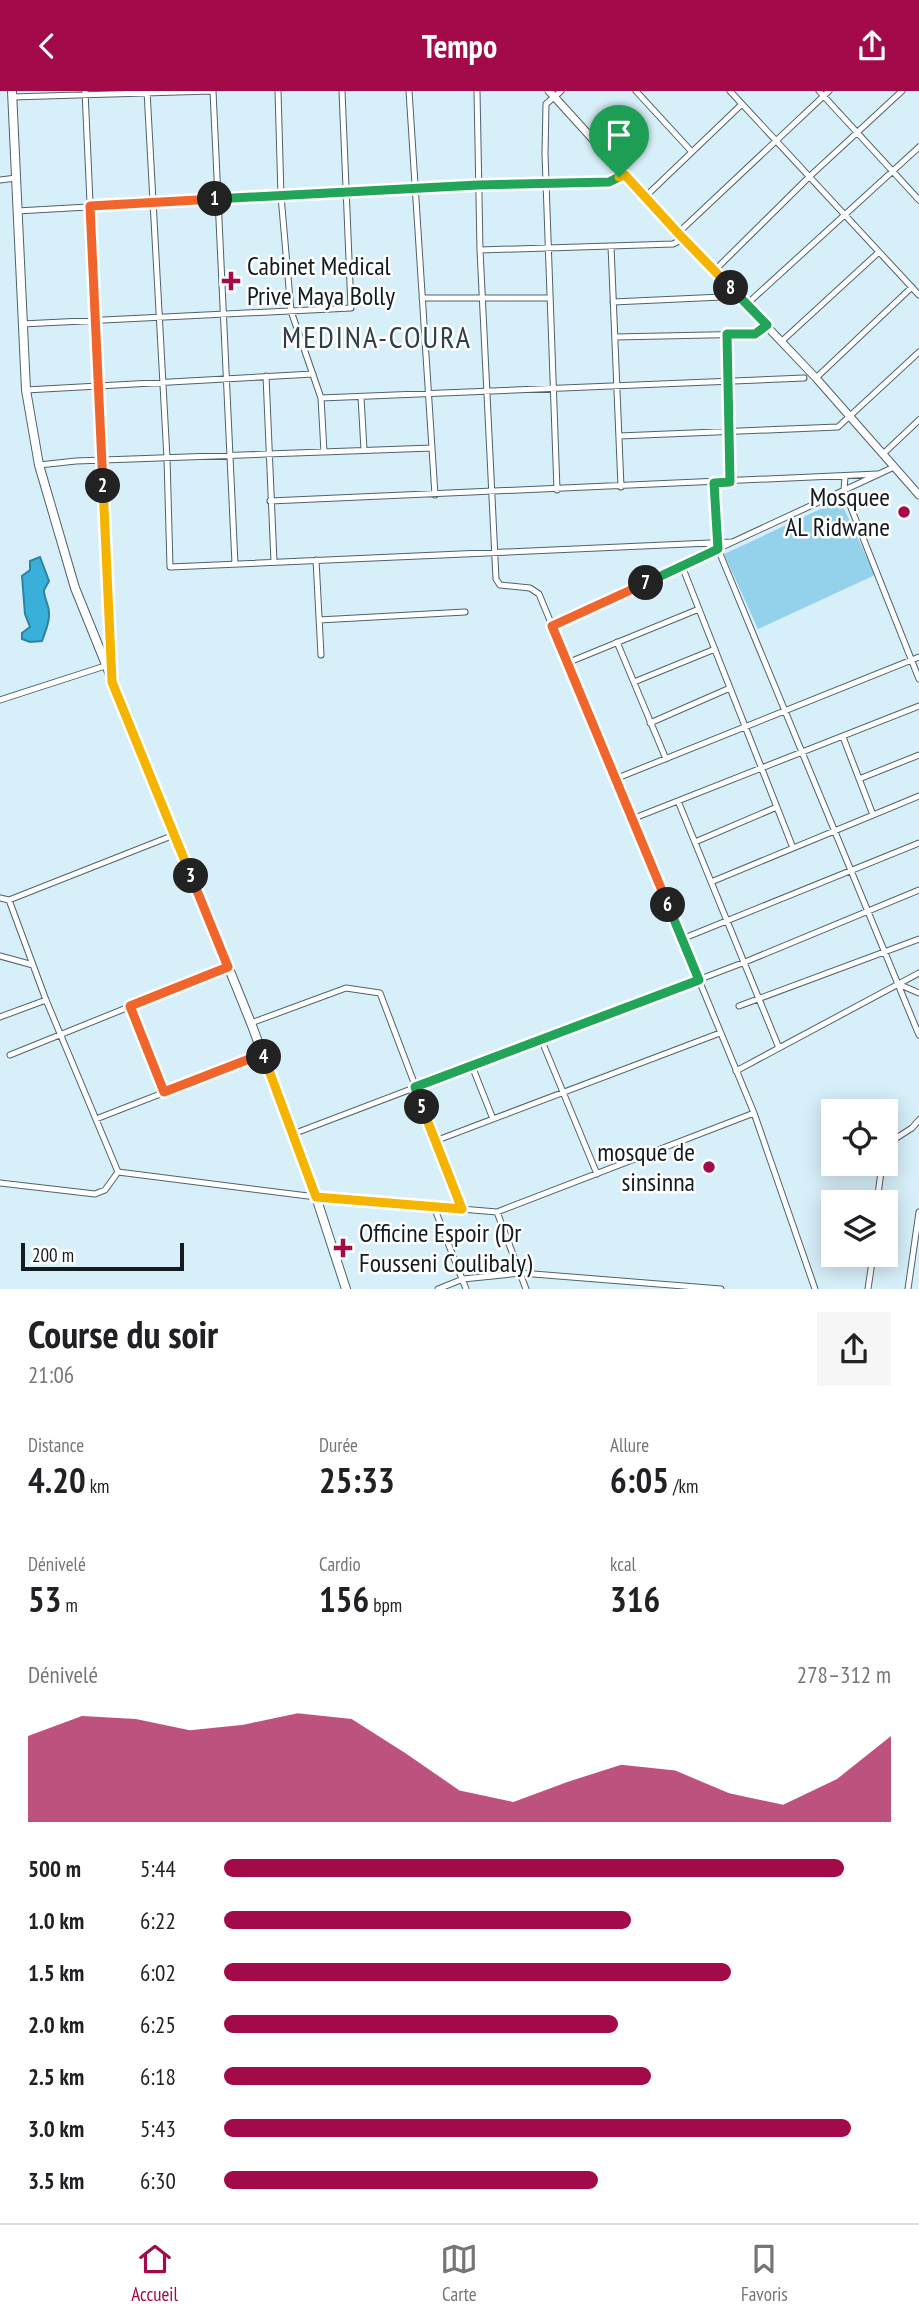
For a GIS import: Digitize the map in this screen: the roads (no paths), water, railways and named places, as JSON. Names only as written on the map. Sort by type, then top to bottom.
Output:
[{"type":"main road","points":[[12,94],[26,390],[39,465],[75,588],[251,1023],[316,1197],[346,1289]]},
{"type":"street","points":[[12,94],[212,91],[235,564]]},
{"type":"street","points":[[278,91],[281,196],[291,311],[321,398],[324,452]]},
{"type":"street","points":[[22,324],[351,308],[342,91]]},
{"type":"street","points":[[409,91],[435,495]]},
{"type":"street","points":[[477,91],[478,185],[496,579],[500,585],[530,588],[539,594],[754,1113],[815,1289]]},
{"type":"street","points":[[636,91],[692,152]]},
{"type":"street","points":[[730,91],[919,295]]},
{"type":"street","points":[[714,271],[809,177],[902,91]]},
{"type":"street","points":[[147,92],[155,202],[170,567],[494,552],[717,546],[732,542],[894,467]]},
{"type":"street","points":[[85,93],[112,682]]},
{"type":"street","points":[[557,490],[545,108],[555,93],[680,236],[817,378],[918,493]]},
{"type":"street","points":[[481,250],[673,244],[824,93],[919,200]]},
{"type":"street","points":[[645,197],[742,104]]},
{"type":"street","points":[[747,304],[919,147]]},
{"type":"street","points":[[17,211],[478,185],[609,182],[625,175]]},
{"type":"street","points":[[0,180],[16,178]]},
{"type":"street","points":[[611,246],[621,487]]},
{"type":"street","points":[[782,341],[879,252]]},
{"type":"street","points":[[817,378],[912,288]]},
{"type":"street","points":[[613,302],[722,297],[736,292]]},
{"type":"street","points":[[422,298],[550,298]]},
{"type":"street","points":[[615,337],[755,334],[767,325]]},
{"type":"street","points":[[727,334],[730,482]]},
{"type":"street","points":[[619,436],[838,427],[919,352]]},
{"type":"street","points":[[26,390],[313,374]]},
{"type":"street","points":[[266,376],[274,562]]},
{"type":"street","points":[[321,398],[804,378]]},
{"type":"street","points":[[361,397],[364,450]]},
{"type":"street","points":[[883,454],[919,420]]},
{"type":"street","points":[[39,465],[102,460],[432,447]]},
{"type":"street","points":[[271,501],[878,474]]},
{"type":"street","points":[[845,477],[844,490],[919,679]]},
{"type":"street","points":[[714,483],[717,546],[919,1035]]},
{"type":"street","points":[[552,626],[682,566],[717,546]]},
{"type":"street","points":[[316,560],[321,655]]},
{"type":"street","points":[[682,566],[793,848]]},
{"type":"street","points":[[567,663],[699,609]]},
{"type":"street","points":[[319,620],[465,612]]},
{"type":"street","points":[[617,642],[666,759]]},
{"type":"street","points":[[634,682],[715,649]]},
{"type":"street","points":[[615,779],[919,657]]},
{"type":"street","points":[[0,700],[105,666]]},
{"type":"street","points":[[650,723],[730,688]]},
{"type":"street","points":[[632,820],[919,706]]},
{"type":"street","points":[[843,737],[873,815]]},
{"type":"street","points":[[859,779],[919,755]]},
{"type":"street","points":[[711,882],[919,796]]},
{"type":"street","points":[[678,801],[779,1048]]},
{"type":"street","points":[[695,842],[777,807]]},
{"type":"street","points":[[0,898],[9,900],[174,835]]},
{"type":"street","points":[[682,939],[919,843]]},
{"type":"street","points":[[293,1134],[699,980],[919,890]]},
{"type":"street","points":[[9,900],[46,1000],[118,1172]]},
{"type":"street","points":[[739,1006],[919,939]]},
{"type":"street","points":[[0,956],[33,965]]},
{"type":"street","points":[[10,1055],[228,967]]},
{"type":"street","points":[[736,1071],[919,972]]},
{"type":"street","points":[[898,984],[919,993]]},
{"type":"street","points":[[251,1023],[346,988],[380,993],[462,1209]]},
{"type":"street","points":[[0,1017],[46,1000]]},
{"type":"street","points":[[130,1006],[164,1092]]},
{"type":"street","points":[[435,1141],[720,1033]]},
{"type":"street","points":[[541,1039],[597,1174]]},
{"type":"street","points":[[96,1119],[262,1054]]},
{"type":"street","points":[[472,1066],[493,1119]]},
{"type":"street","points":[[118,1172],[316,1197],[496,1212],[754,1113]]},
{"type":"street","points":[[898,1137],[919,1120]]},
{"type":"street","points":[[0,1183],[95,1194],[104,1190],[118,1172]]},
{"type":"street","points":[[434,1206],[466,1289]]},
{"type":"street","points":[[496,1212],[526,1289]]},
{"type":"street","points":[[908,1289],[919,1212]]},
{"type":"street","points":[[869,1289],[872,1267]]},
{"type":"street","points":[[438,1289],[463,1279],[520,1272],[670,1287],[721,1289]]},
{"type":"street","points":[[614,1280],[614,1289]]},
{"type":"place","name":"Cabinet Medical Prive Maya Bolly","points":[[231,281]]},
{"type":"place","name":"Mosquee AL Ridwane","points":[[904,512]]},
{"type":"place","name":"mosque de sinsinna","points":[[709,1167]]},
{"type":"place","name":"Officine Espoir (Dr Fousseni Coulibaly)","points":[[343,1248]]},
{"type":"district","name":"MEDINA-COURA","points":[[377,338]]}]
